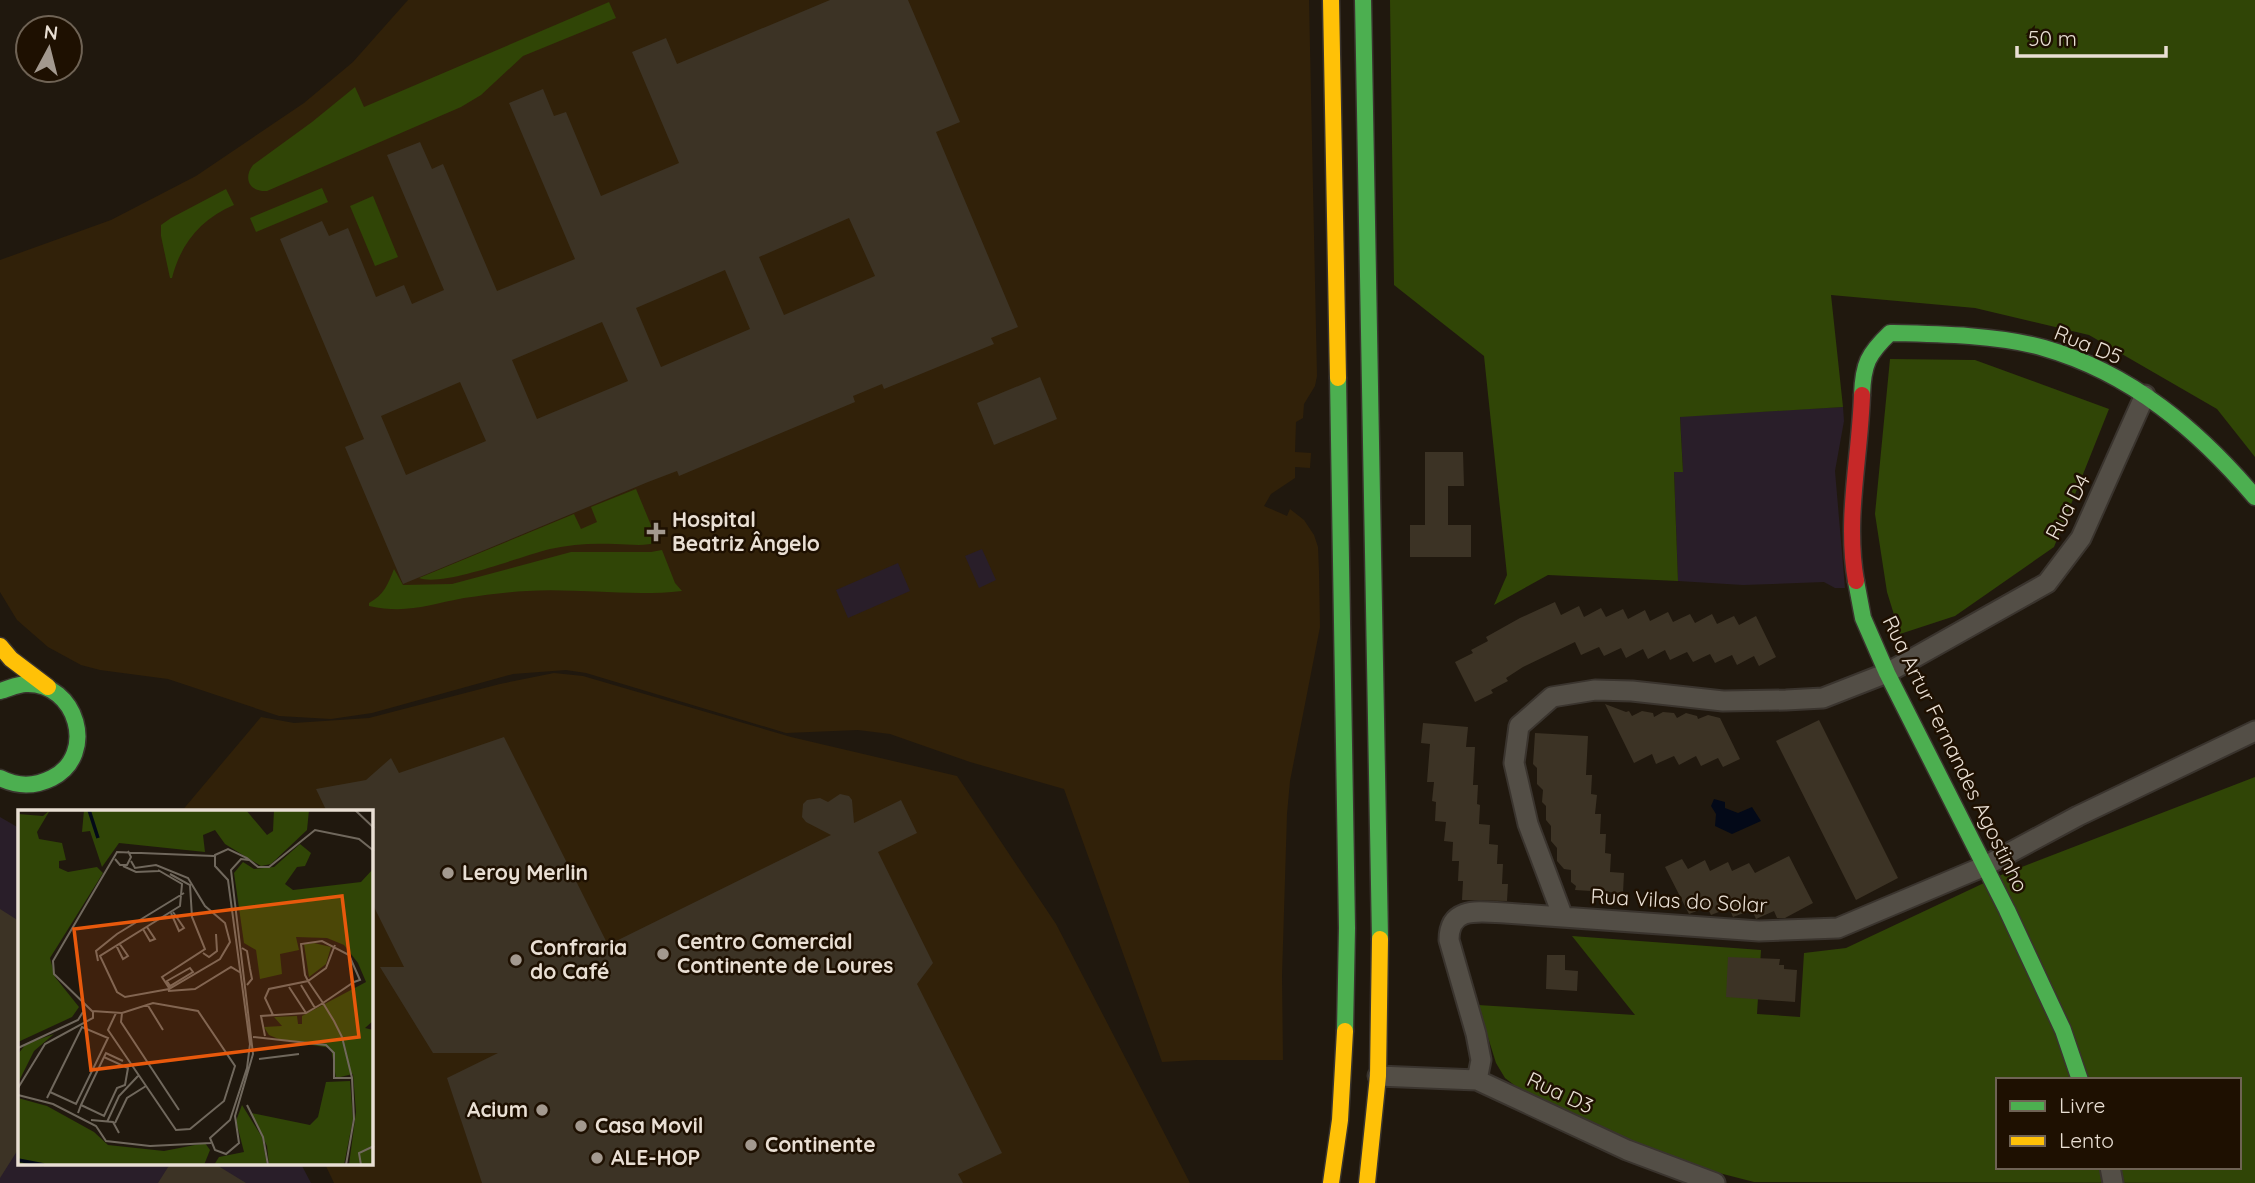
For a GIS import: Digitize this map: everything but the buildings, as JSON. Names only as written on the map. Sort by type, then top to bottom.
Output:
[{"type":"main road","points":[[1331,0],[1347,928],[1346,1050],[1331,1183]]},
{"type":"main road","points":[[1363,0],[1379,923],[1378,1076],[1367,1183]]},
{"type":"main road","name":"Rua D5","points":[[1870,352],[1890,333],[1964,335],[2043,348],[2101,370],[2176,415],[2228,464],[2255,497]]},
{"type":"main road","name":"Rua Artur Fernandes Agostinho","points":[[1870,352],[1862,380],[1860,442],[1852,494],[1852,559],[1863,618],[1887,673],[1985,866],[2063,1030],[2079,1078]]},
{"type":"main road","points":[[0,646],[10,659],[62,695],[73,709],[79,727],[78,745],[72,761],[60,775],[32,786],[17,785],[0,778]]},
{"type":"main road","points":[[0,691],[12,685],[31,683],[49,688]]},
{"type":"street","name":"Rua D4","points":[[1887,673],[2047,583],[2081,538],[2145,395]]},
{"type":"street","name":"Rua Vilas do Solar","points":[[1887,673],[1823,698],[1723,701],[1620,691],[1595,691],[1552,697],[1519,726],[1514,763],[1528,824],[1563,917],[1759,931],[1838,928],[1985,866]]},
{"type":"street","points":[[1985,866],[2078,816],[2255,731]]},
{"type":"street","points":[[1477,1080],[1481,1060],[1450,947],[1449,928],[1458,917],[1474,912],[1563,917]]},
{"type":"street","name":"Rua D3","points":[[1378,1076],[1477,1080],[1627,1150],[1715,1183]]},
{"type":"shaded area","name":"Hospital Beatriz Ângelo","points":[[408,0],[1309,0],[1317,376],[1315,386],[1304,404],[1303,418],[1296,422],[1295,452],[1311,453],[1310,468],[1295,467],[1295,478],[1271,494],[1264,506],[1287,516],[1290,509],[1304,520],[1318,547],[1319,571],[1320,627],[1290,781],[1287,814],[1282,976],[1283,1060],[1162,1062],[1064,789],[970,762],[890,734],[858,730],[786,733],[586,673],[566,670],[513,674],[372,713],[331,719],[279,716],[168,679],[81,665],[48,647],[17,620],[0,592],[0,260],[111,220],[196,176],[304,103],[353,62]]},
{"type":"shaded area","points":[[1843,407],[1844,421],[1835,471],[1845,588],[1835,588],[1824,582],[1743,585],[1678,581],[1674,471],[1683,471],[1680,416]]},
{"type":"shaded area","points":[[982,549],[996,580],[979,588],[965,556]]},
{"type":"shaded area","points":[[898,563],[910,591],[848,618],[836,590]]},
{"type":"shaded area","points":[[554,673],[583,676],[791,737],[957,776],[1056,924],[1190,1183],[334,1183],[326,1166],[373,1166],[373,810],[183,810],[261,717],[294,723],[369,718]]},
{"type":"shaded area","points":[[0,817],[18,827],[18,1166],[302,1166],[311,1183],[0,1183]]},
{"type":"green space","points":[[1390,0],[2255,0],[2255,457],[2217,409],[2089,335],[1975,308],[1831,295],[1843,407],[1680,417],[1683,472],[1674,472],[1678,581],[1548,575],[1494,605],[1507,575],[1484,356],[1394,285]]},
{"type":"green space","points":[[609,2],[616,18],[523,56],[481,95],[461,107],[267,191],[252,187],[248,175],[253,165],[355,87],[364,107]]},
{"type":"green space","points":[[322,188],[328,202],[256,232],[250,218]]},
{"type":"green space","points":[[226,189],[234,205],[212,217],[194,234],[170,278],[161,225]]},
{"type":"green space","points":[[373,196],[398,257],[375,266],[350,206]]},
{"type":"green space","points":[[1890,359],[1975,360],[2109,409],[2054,547],[1955,616],[1900,634],[1887,592],[1875,514]]},
{"type":"green space","points":[[636,489],[658,542],[642,545],[566,546],[464,575],[431,580],[419,578],[574,514],[581,529],[597,522],[591,507]]},
{"type":"green space","points":[[662,550],[675,583],[682,591],[527,591],[464,598],[406,609],[369,606],[385,589],[394,569],[403,585],[452,584],[571,552]]},
{"type":"green space","points":[[2255,777],[2255,1183],[1754,1182],[1696,1167],[1606,1131],[1522,1091],[1505,1078],[1496,1063],[1478,1005],[1635,1015],[1572,936],[1761,950],[1757,1014],[1800,1017],[1804,953],[1846,948],[2001,875]]},
{"type":"water","points":[[1714,799],[1725,802],[1725,808],[1738,813],[1752,807],[1761,821],[1732,834],[1715,826],[1716,814],[1711,806]]},
{"type":"traffic: fast","points":[[1363,0],[1380,939]]},
{"type":"traffic: fast","points":[[1862,395],[1868,360],[1890,333],[1988,338],[2044,348],[2106,372],[2161,407],[2210,449],[2255,497]]},
{"type":"traffic: fast","points":[[1338,378],[1347,928],[1345,1031]]},
{"type":"traffic: fast","points":[[1856,581],[1863,618],[1887,673],[2007,910],[2063,1030],[2079,1078]]},
{"type":"traffic: fast","points":[[0,691],[26,684],[44,687],[58,695],[69,707],[77,738],[75,753],[66,767],[52,778],[26,785],[0,778]]},
{"type":"traffic: slow","points":[[1331,0],[1338,378]]},
{"type":"traffic: slow","points":[[0,646],[11,659],[48,687]]},
{"type":"traffic: slow","points":[[1367,1183],[1378,1076],[1380,939]]},
{"type":"traffic: slow","points":[[1331,1183],[1340,1120],[1345,1031]]},
{"type":"traffic: jam","points":[[1856,581],[1852,534],[1862,395]]},
{"type":"place","name":"Hospital Beatriz Ângelo","points":[[656,532]]},
{"type":"place","name":"Leroy Merlin","points":[[448,873]]},
{"type":"place","name":"Centro Comercial Continente de Loures","points":[[663,954]]},
{"type":"place","name":"Confraria do Café","points":[[516,960]]},
{"type":"place","name":"Acium","points":[[542,1110]]},
{"type":"place","name":"Casa Movil","points":[[581,1126]]},
{"type":"place","name":"Continente","points":[[751,1145]]},
{"type":"place","name":"ALE-HOP","points":[[597,1158]]}]
